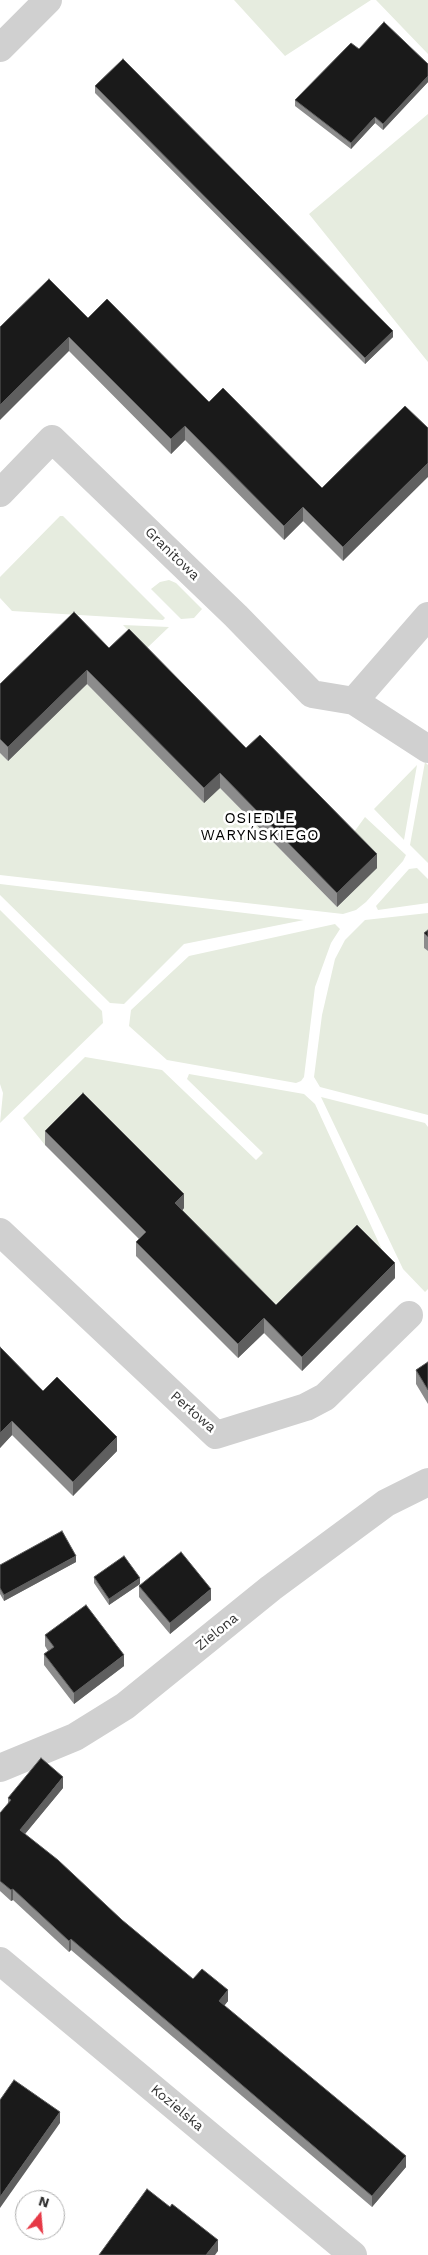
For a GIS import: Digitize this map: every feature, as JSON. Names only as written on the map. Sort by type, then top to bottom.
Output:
[{"type":"street","points":[[0,48],[48,0]]},
{"type":"street","name":"Granitowa","points":[[0,493],[52,439],[236,616],[312,694],[354,701],[428,749]]},
{"type":"street","points":[[354,701],[428,616]]},
{"type":"street","name":"Perłowa","points":[[0,1232],[216,1435],[306,1407],[325,1397],[409,1315]]},
{"type":"street","name":"Zielona","points":[[0,1768],[75,1737],[125,1706],[279,1582],[386,1503],[428,1482]]},
{"type":"street","name":"Kozielska","points":[[0,1961],[353,2255]]},
{"type":"shaded area","points":[[234,0],[371,0],[285,56]]},
{"type":"shaded area","points":[[376,0],[428,0],[428,54]]},
{"type":"shaded area","points":[[428,114],[428,362],[309,214]]},
{"type":"shaded area","points":[[60,516],[63,516],[165,618],[163,620],[12,611],[0,598],[0,577]]},
{"type":"shaded area","points":[[169,580],[176,583],[202,609],[194,618],[181,619],[151,589],[160,582]]},
{"type":"shaded area","points":[[123,625],[169,627],[146,649]]},
{"type":"shaded area","points":[[87,684],[204,802],[220,788],[337,907],[349,839],[365,817],[406,855],[403,861],[366,902],[356,910],[343,914],[0,875],[0,753],[8,761]]},
{"type":"shaded area","points":[[425,762],[428,765],[428,863],[410,845]]},
{"type":"shaded area","points":[[417,765],[404,840],[374,809]]},
{"type":"shaded area","points":[[417,868],[428,879],[428,903],[378,910],[376,906],[409,869]]},
{"type":"shaded area","points":[[0,884],[304,920],[184,944],[124,1004],[110,1003],[0,895]]},
{"type":"shaded area","points":[[0,910],[102,1011],[103,1023],[0,1123],[3,1093],[0,1084]]},
{"type":"shaded area","points":[[428,913],[428,944],[424,948],[428,951],[428,1115],[320,1087],[314,1077],[322,1015],[335,959],[345,940],[365,920]]},
{"type":"shaded area","points":[[335,924],[340,929],[331,943],[315,987],[304,1077],[301,1081],[296,1083],[167,1060],[129,1026],[131,1010],[189,956]]},
{"type":"shaded area","points":[[85,1057],[162,1070],[256,1160],[263,1153],[187,1079],[189,1074],[304,1094],[315,1104],[395,1278],[276,1319],[175,1218],[184,1208],[45,1145],[23,1118]]},
{"type":"shaded area","points":[[321,1097],[425,1123],[428,1127],[428,1289],[425,1292],[403,1269]]},
{"type":"building","points":[[384,22],[428,64],[428,76],[383,124],[375,117],[351,143],[295,100],[351,43],[359,49]]},
{"type":"building","points":[[123,59],[393,331],[365,358],[95,86]]},
{"type":"building","points":[[49,279],[88,318],[107,299],[209,402],[223,388],[322,488],[405,406],[428,428],[428,463],[343,547],[303,507],[284,526],[185,426],[171,439],[69,337],[0,405],[0,327]]},
{"type":"building","points":[[74,612],[109,648],[129,629],[246,748],[260,735],[377,854],[337,893],[220,773],[204,788],[87,670],[8,747],[0,739],[0,684]]},
{"type":"building","points":[[83,1093],[184,1194],[175,1203],[276,1305],[357,1225],[395,1263],[302,1357],[264,1318],[238,1344],[136,1242],[146,1232],[45,1131]]},
{"type":"building","points":[[0,1347],[43,1391],[57,1377],[117,1437],[73,1482],[12,1421],[0,1433]]},
{"type":"building","points":[[428,1362],[428,1390],[416,1370]]},
{"type":"building","points":[[62,1531],[76,1556],[4,1595],[0,1588],[0,1565]]},
{"type":"building","points":[[181,1552],[211,1589],[170,1623],[139,1586]]},
{"type":"building","points":[[124,1556],[140,1578],[109,1599],[94,1577]]},
{"type":"building","points":[[86,1605],[124,1655],[74,1693],[44,1654],[54,1647],[45,1635]]},
{"type":"building","points":[[41,1758],[63,1777],[20,1830],[58,1860],[122,1920],[193,1979],[202,1969],[228,1990],[219,2001],[406,2156],[372,2196],[71,1939],[69,1941],[13,1889],[11,1890],[0,1881],[0,1813],[11,1800],[8,1798]]},
{"type":"building","points":[[14,2080],[60,2112],[0,2197],[0,2100]]},
{"type":"building","points":[[147,2189],[170,2207],[172,2204],[218,2240],[206,2255],[99,2255]]},
{"type":"district","name":"OSIEDLE WARYŃSKIEGO","points":[[260,828]]}]
